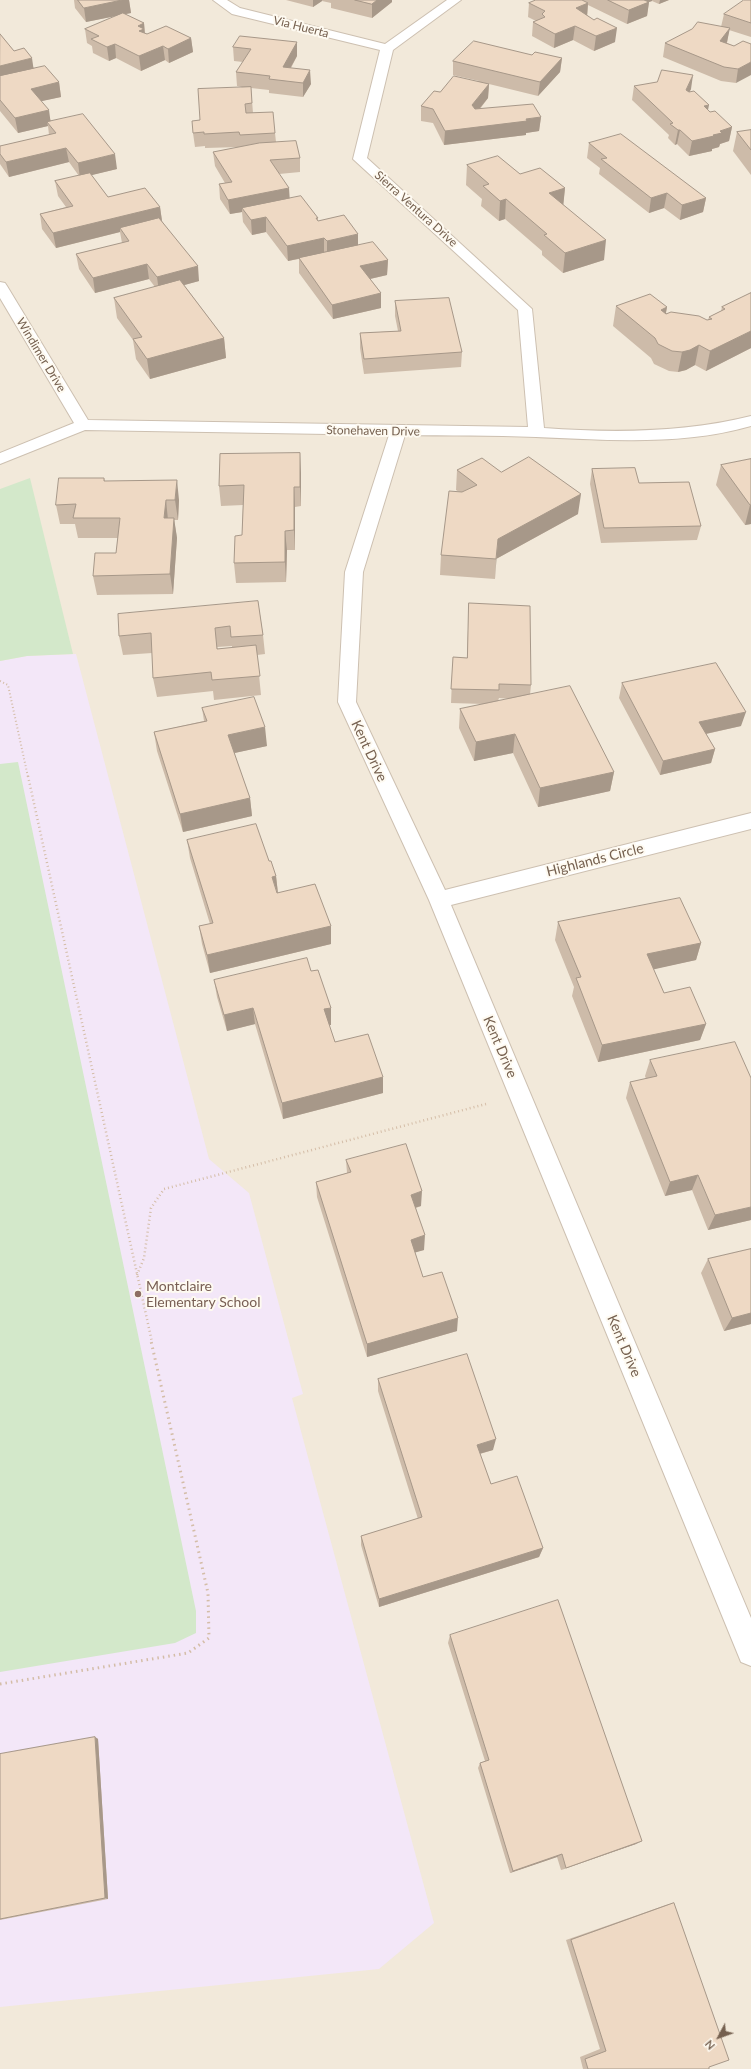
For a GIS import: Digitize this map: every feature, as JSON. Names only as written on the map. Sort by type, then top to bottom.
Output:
[{"type":"street","name":"Via Huerta","points":[[219,0],[236,11],[387,48]]},
{"type":"street","points":[[387,48],[455,0]]},
{"type":"street","name":"Sierra Ventura Drive","points":[[387,48],[360,159],[526,309],[536,432]]},
{"type":"street","name":"Windimer Drive","points":[[0,286],[83,425]]},
{"type":"street","name":"Stonehaven Drive","points":[[0,459],[83,425],[536,432],[592,437],[652,435],[732,428],[751,421]]},
{"type":"street","name":"Kent Drive","points":[[398,431],[354,572],[347,702],[439,900],[751,1652]]},
{"type":"street","name":"Highlands Circle","points":[[439,900],[751,820]]},
{"type":"path","points":[[0,681],[8,685],[137,1277],[208,1593],[209,1638],[188,1653],[0,1684]]},
{"type":"path","points":[[137,1277],[144,1258],[151,1208],[164,1189],[520,1095]]},
{"type":"shaded area","points":[[0,0],[751,0],[751,2069],[0,2069]]},
{"type":"shaded area","name":"Montclaire Elementary School","points":[[76,654],[209,1159],[249,1193],[303,1394],[292,1398],[434,1923],[379,1969],[0,2007],[0,661],[27,656]]},
{"type":"green space","points":[[30,478],[73,654],[27,656],[0,661],[0,489]]},
{"type":"green space","points":[[18,762],[196,1611],[196,1633],[175,1643],[0,1672],[0,764]]},
{"type":"building","points":[[78,0],[122,0],[84,8]]},
{"type":"building","points":[[355,0],[377,0],[372,4]]},
{"type":"building","points":[[536,0],[582,0],[588,3],[576,8],[594,20],[597,18],[617,28],[596,36],[575,26],[555,34],[533,22],[545,17],[542,14],[545,11],[529,3]]},
{"type":"building","points":[[608,0],[644,0],[649,2],[629,10]]},
{"type":"building","points":[[744,0],[751,0],[751,23],[724,14]]},
{"type":"building","points":[[123,13],[144,23],[138,26],[144,29],[139,31],[147,34],[166,26],[191,38],[168,49],[163,46],[139,56],[115,44],[107,47],[91,39],[99,36],[85,29]]},
{"type":"building","points":[[698,22],[730,28],[720,41],[734,46],[743,41],[751,44],[751,62],[738,69],[724,67],[665,43],[692,29]]},
{"type":"building","points":[[0,34],[14,51],[24,48],[32,58],[0,66]]},
{"type":"building","points":[[240,36],[297,42],[283,67],[310,70],[303,83],[269,79],[270,76],[236,72],[251,49],[233,47]]},
{"type":"building","points":[[474,41],[532,55],[535,52],[562,58],[540,82],[453,61]]},
{"type":"building","points":[[45,66],[59,82],[31,89],[49,110],[15,118],[0,100],[0,76]]},
{"type":"building","points":[[662,70],[693,75],[686,90],[689,92],[694,91],[709,105],[704,106],[710,112],[715,111],[732,127],[720,131],[722,133],[713,135],[714,136],[692,141],[680,130],[670,124],[673,123],[634,86],[657,82]]},
{"type":"building","points":[[454,76],[489,84],[472,105],[475,109],[533,104],[541,117],[526,119],[527,121],[445,131],[433,109],[421,106],[434,91],[440,92]]},
{"type":"building","points":[[251,87],[252,103],[245,104],[246,113],[273,112],[275,133],[240,135],[239,132],[204,134],[204,132],[193,133],[192,121],[200,120],[198,89]]},
{"type":"building","points":[[83,114],[115,154],[78,163],[66,148],[6,162],[0,154],[0,146],[56,133],[47,122]]},
{"type":"building","points":[[751,130],[751,150],[737,132]]},
{"type":"building","points":[[621,134],[706,198],[682,205],[667,193],[651,198],[601,159],[607,158],[589,143]]},
{"type":"building","points":[[296,141],[300,158],[270,160],[289,188],[228,200],[219,184],[232,182],[213,152],[259,143]]},
{"type":"building","points":[[498,156],[520,174],[540,168],[565,188],[549,193],[606,240],[565,253],[544,235],[547,234],[506,199],[500,201],[483,186],[489,184],[467,165]]},
{"type":"building","points":[[90,173],[108,197],[145,188],[160,207],[53,233],[40,214],[73,206],[55,181]]},
{"type":"building","points":[[301,196],[318,218],[316,218],[318,221],[344,215],[358,234],[327,241],[324,238],[287,246],[266,217],[251,220],[242,208]]},
{"type":"building","points":[[159,218],[198,266],[157,277],[147,264],[93,278],[76,254],[129,241],[120,228]]},
{"type":"building","points":[[373,242],[388,260],[360,266],[381,293],[332,305],[299,258]]},
{"type":"building","points":[[180,280],[224,338],[147,359],[133,339],[142,337],[114,298]]},
{"type":"building","points":[[751,293],[751,331],[710,351],[699,345],[682,352],[672,351],[658,344],[655,338],[616,306],[650,294],[667,307],[661,310],[666,314],[671,312],[699,316],[707,320],[712,319],[709,317],[725,309],[722,307]]},
{"type":"building","points":[[449,298],[462,352],[364,359],[360,333],[401,331],[395,301]]},
{"type":"building","points":[[300,453],[300,487],[294,487],[294,530],[285,531],[285,562],[234,563],[235,536],[242,535],[244,485],[219,486],[220,454]]},
{"type":"building","points":[[529,457],[581,494],[498,539],[496,559],[441,555],[449,491],[462,492],[477,485],[457,470],[482,458],[501,472]]},
{"type":"building","points":[[751,459],[751,505],[750,505],[721,465]]},
{"type":"building","points":[[635,468],[639,483],[689,482],[701,526],[604,528],[592,469]]},
{"type":"building","points":[[59,478],[104,478],[104,481],[177,480],[175,500],[166,500],[164,518],[174,518],[170,574],[93,576],[95,553],[116,553],[120,518],[73,518],[76,504],[56,505]]},
{"type":"building","points":[[258,601],[263,635],[231,637],[230,626],[215,628],[217,649],[256,645],[260,676],[212,680],[211,672],[153,678],[151,633],[119,636],[118,614]]},
{"type":"building","points":[[469,603],[530,606],[531,685],[499,684],[499,690],[451,689],[453,657],[467,658]]},
{"type":"building","points":[[716,663],[746,712],[699,722],[715,749],[663,761],[622,683]]},
{"type":"building","points":[[570,686],[614,772],[540,788],[515,734],[476,742],[460,709]]},
{"type":"building","points":[[254,697],[265,727],[228,735],[250,798],[180,814],[154,732],[207,721],[202,708]]},
{"type":"building","points":[[256,824],[276,876],[272,877],[277,893],[315,884],[331,926],[207,955],[199,926],[213,923],[187,840]]},
{"type":"building","points":[[680,898],[701,943],[647,954],[664,993],[690,987],[706,1024],[602,1045],[576,978],[581,977],[558,922]]},
{"type":"building","points":[[307,958],[311,971],[318,970],[331,1008],[324,1009],[335,1042],[368,1034],[383,1077],[282,1103],[253,1008],[224,1015],[214,980]]},
{"type":"building","points":[[735,1042],[751,1078],[751,1207],[715,1215],[698,1175],[670,1182],[630,1082],[657,1076],[650,1060]]},
{"type":"building","points":[[406,1144],[422,1191],[411,1195],[425,1235],[411,1240],[423,1277],[442,1272],[458,1318],[367,1344],[316,1182],[351,1172],[346,1160]]},
{"type":"building","points":[[751,1249],[751,1313],[732,1318],[708,1259]]},
{"type":"building","points":[[467,1354],[496,1439],[477,1445],[491,1484],[517,1476],[543,1548],[379,1599],[361,1536],[422,1517],[378,1379]]},
{"type":"building","points":[[558,1600],[642,1841],[566,1868],[562,1854],[513,1871],[480,1763],[489,1760],[450,1635]]},
{"type":"building","points":[[95,1737],[105,1898],[0,1919],[0,1754]]},
{"type":"building","points":[[674,1903],[729,2060],[709,2067],[709,2069],[588,2069],[585,2059],[606,2051],[571,1940]]},
{"type":"place","name":"Montclaire Elementary School","points":[[138,1294]]}]
